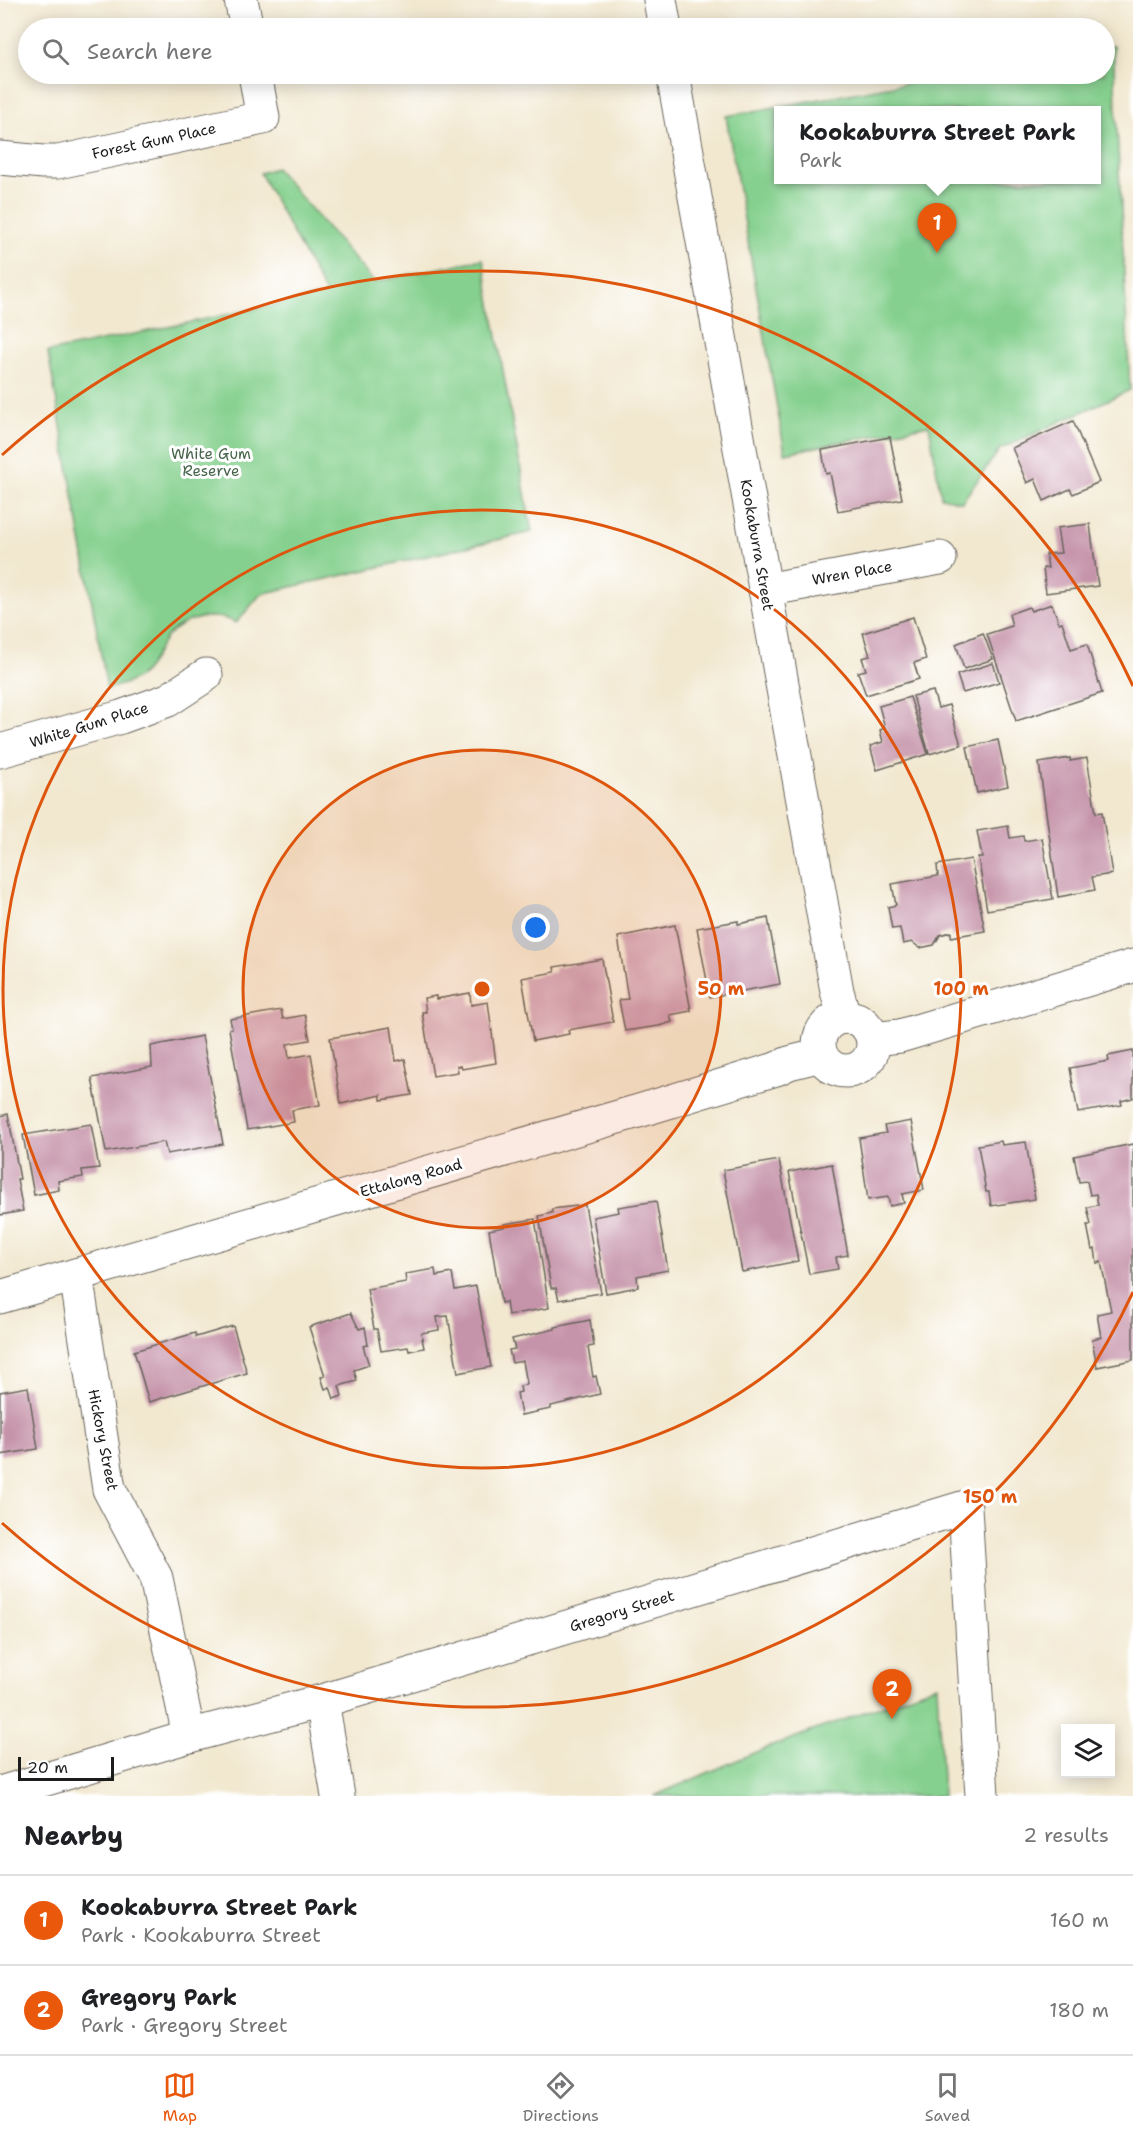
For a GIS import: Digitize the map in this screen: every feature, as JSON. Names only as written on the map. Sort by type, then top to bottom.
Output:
[{"type":"street","points":[[241,0],[245,18]]},
{"type":"street","points":[[660,0],[663,18]]},
{"type":"street","name":"Forest Gum Place","points":[[0,158],[58,162],[263,118],[257,84]]},
{"type":"street","name":"Kookaburra Street","points":[[675,84],[837,991],[844,1017]]},
{"type":"street","name":"Wren Place","points":[[765,590],[940,558]]},
{"type":"street","name":"White Gum Place","points":[[0,751],[122,717],[168,700],[206,675]]},
{"type":"street","points":[[873,1039],[900,1036],[1133,966]]},
{"type":"street","points":[[844,1017],[858,1019],[865,1024],[873,1039],[870,1056],[858,1068],[841,1071],[833,1068],[821,1055],[819,1047],[822,1031],[834,1019],[844,1017]]},
{"type":"street","name":"Ettalong Road","points":[[0,1297],[642,1110],[821,1055]]},
{"type":"street","name":"Hickory Street","points":[[76,1275],[110,1489],[156,1578],[189,1736]]},
{"type":"street","name":"Gregory Street","points":[[0,1793],[189,1736],[322,1701],[965,1507],[981,1796]]},
{"type":"street","points":[[322,1701],[338,1796]]},
{"type":"green space","points":[[904,84],[1115,84],[1130,390],[1000,449],[962,502],[941,497],[929,425],[785,453],[726,116],[774,107],[774,184],[1101,184],[1101,106],[782,106]]},
{"type":"green space","name":"White Gum Reserve","points":[[276,168],[374,282],[483,259],[532,532],[261,594],[236,623],[218,617],[209,617],[182,625],[167,636],[141,675],[129,682],[107,689],[48,352],[326,294],[260,173]]},
{"type":"green space","points":[[937,1685],[943,1796],[654,1796],[756,1752]]},
{"type":"building","points":[[1073,421],[1099,482],[1073,494],[1070,489],[1044,501],[1035,479],[1027,483],[1012,448]]},
{"type":"building","points":[[890,437],[902,499],[838,511],[830,473],[826,474],[822,450]]},
{"type":"building","points":[[1090,524],[1098,586],[1046,593],[1043,568],[1048,568],[1046,554],[1061,553],[1057,528]]},
{"type":"building","points":[[1052,604],[1059,623],[1062,622],[1071,649],[1087,644],[1102,693],[1016,721],[987,634],[1012,626],[1009,614],[1029,607],[1031,611]]},
{"type":"building","points":[[913,617],[926,659],[914,663],[919,679],[866,695],[858,672],[866,670],[862,658],[870,656],[863,633]]},
{"type":"building","points":[[983,633],[993,659],[964,669],[956,644]]},
{"type":"building","points":[[993,663],[999,682],[963,693],[957,675]]},
{"type":"building","points":[[933,691],[938,708],[949,705],[961,745],[929,754],[913,696]]},
{"type":"building","points":[[910,697],[928,754],[877,770],[870,746],[883,742],[880,730],[885,728],[879,706]]},
{"type":"building","points":[[998,740],[1008,786],[977,793],[967,747]]},
{"type":"building","points":[[1070,758],[1070,761],[1087,758],[1096,813],[1102,812],[1112,874],[1092,877],[1095,890],[1058,897],[1039,763]]},
{"type":"building","points":[[1008,826],[1010,838],[1023,836],[1024,841],[1042,838],[1053,899],[987,910],[978,857],[982,857],[977,831]]},
{"type":"building","points":[[971,859],[985,931],[951,937],[951,932],[940,935],[934,945],[920,948],[912,942],[903,944],[900,928],[892,929],[888,907],[896,905],[892,884],[938,876],[937,865]]},
{"type":"building","points":[[768,918],[780,984],[710,997],[697,928]]},
{"type":"building","points":[[675,925],[691,1011],[670,1015],[672,1022],[659,1026],[625,1031],[619,1000],[628,999],[618,937]]},
{"type":"building","points":[[602,959],[613,1022],[568,1030],[569,1034],[533,1041],[522,978],[555,972],[554,967]]},
{"type":"building","points":[[470,993],[471,1005],[488,1002],[496,1063],[462,1069],[461,1066],[457,1066],[458,1072],[433,1076],[422,1012],[426,1012],[424,998],[436,996],[436,999]]},
{"type":"building","points":[[281,1010],[283,1019],[305,1015],[310,1040],[287,1044],[289,1058],[311,1054],[320,1105],[292,1110],[294,1122],[247,1130],[229,1029],[232,1028],[230,1019]]},
{"type":"building","points":[[391,1027],[396,1061],[405,1059],[412,1095],[381,1100],[381,1095],[341,1104],[330,1038]]},
{"type":"building","points":[[202,1036],[223,1144],[167,1154],[164,1142],[106,1152],[92,1078],[152,1067],[151,1046]]},
{"type":"building","points":[[1133,1051],[1133,1098],[1121,1101],[1122,1105],[1078,1113],[1070,1068],[1109,1061],[1108,1056]]},
{"type":"building","points":[[8,1114],[20,1179],[17,1179],[23,1211],[0,1215],[0,1116]]},
{"type":"building","points":[[911,1121],[924,1190],[902,1194],[904,1203],[890,1206],[888,1197],[868,1200],[859,1138],[886,1133],[884,1126]]},
{"type":"building","points":[[91,1124],[99,1168],[82,1170],[83,1177],[58,1181],[59,1190],[34,1195],[23,1135]]},
{"type":"building","points":[[1001,1141],[1002,1145],[1026,1142],[1035,1199],[991,1206],[989,1192],[986,1192],[978,1145]]},
{"type":"building","points":[[1133,1144],[1133,1360],[1097,1367],[1092,1339],[1101,1337],[1097,1314],[1111,1311],[1101,1262],[1097,1263],[1095,1249],[1092,1250],[1087,1225],[1091,1225],[1087,1207],[1098,1205],[1096,1194],[1090,1195],[1087,1181],[1079,1182],[1074,1156]]},
{"type":"building","points":[[779,1160],[798,1261],[742,1272],[723,1170]]},
{"type":"building","points":[[832,1164],[848,1255],[836,1257],[838,1269],[809,1274],[789,1172]]},
{"type":"building","points":[[656,1201],[668,1270],[637,1276],[638,1287],[606,1293],[593,1217],[619,1212],[618,1207]]},
{"type":"building","points":[[585,1205],[601,1293],[559,1300],[556,1288],[551,1288],[539,1216],[552,1213],[552,1209]]},
{"type":"building","points":[[535,1219],[549,1308],[508,1315],[506,1302],[501,1303],[489,1230],[504,1227],[504,1224]]},
{"type":"building","points":[[435,1269],[436,1276],[452,1273],[455,1290],[476,1286],[491,1367],[458,1373],[448,1316],[437,1317],[439,1330],[421,1333],[424,1348],[409,1351],[408,1347],[381,1351],[377,1329],[374,1329],[367,1289],[406,1282],[405,1274]]},
{"type":"building","points":[[351,1313],[359,1329],[365,1327],[368,1345],[363,1346],[369,1365],[354,1370],[357,1381],[339,1386],[342,1396],[334,1399],[330,1387],[325,1389],[321,1377],[325,1376],[309,1327]]},
{"type":"building","points":[[590,1320],[594,1346],[588,1347],[593,1377],[596,1376],[600,1394],[551,1406],[551,1409],[521,1415],[517,1393],[521,1392],[520,1386],[527,1384],[523,1361],[512,1363],[509,1350],[515,1349],[512,1339]]},
{"type":"building","points":[[233,1326],[247,1373],[149,1402],[134,1351],[195,1333],[196,1337]]},
{"type":"building","points":[[28,1387],[38,1449],[0,1455],[0,1392]]},
{"type":"place","name":"Kookaburra Street Park","points":[[937,253]]},
{"type":"place","name":"Gregory Park","points":[[892,1719]]}]
